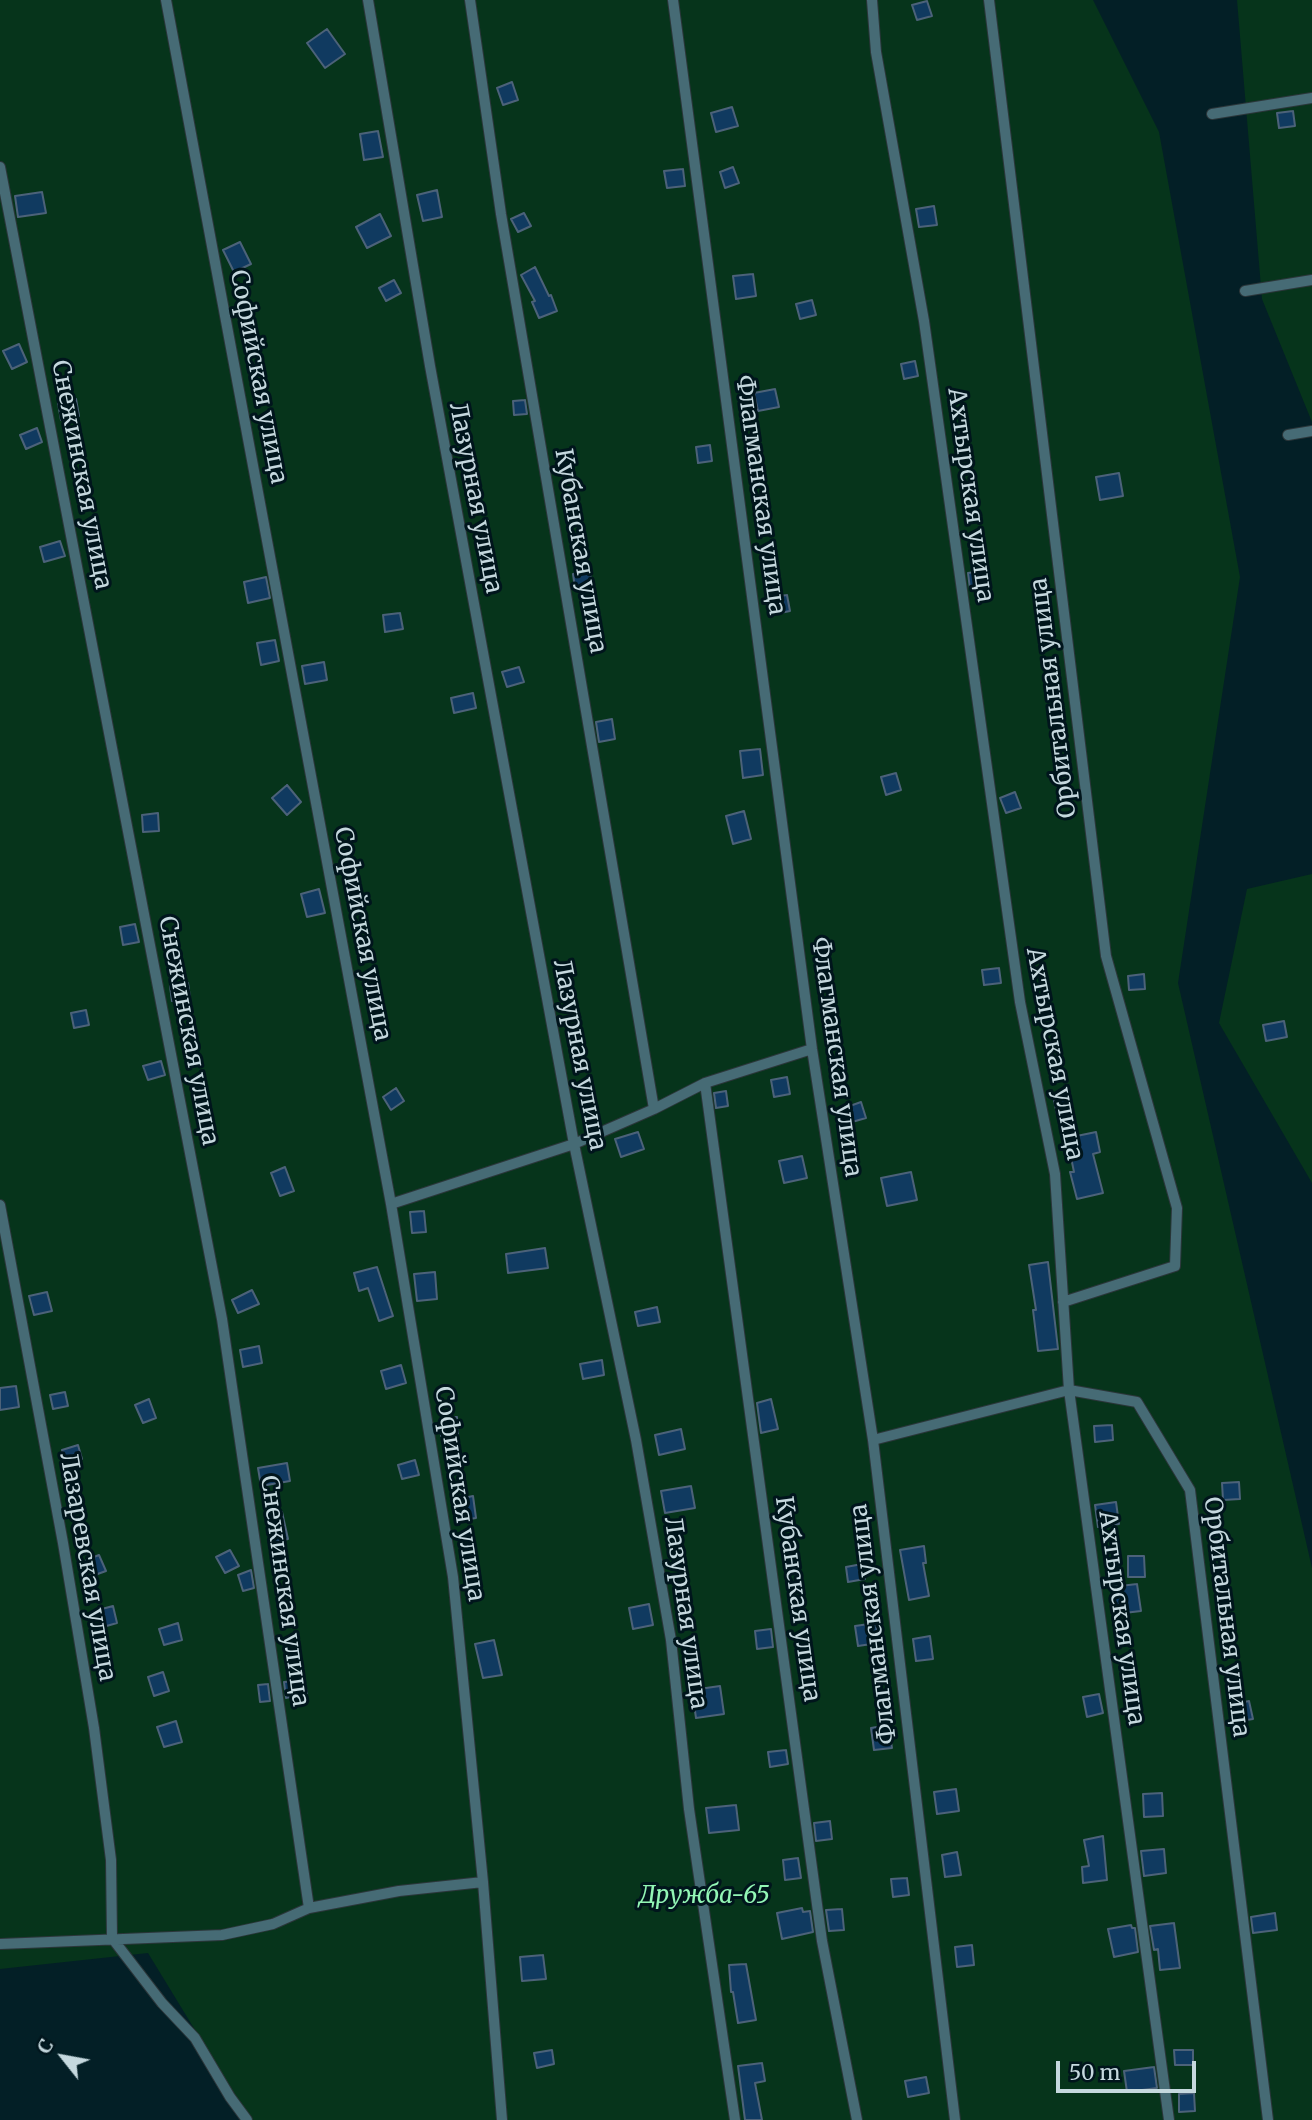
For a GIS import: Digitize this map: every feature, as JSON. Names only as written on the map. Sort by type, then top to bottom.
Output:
[{"type":"lane","name":"Софийская улица","points":[[166,0],[391,1204],[453,1577],[483,1882],[502,2120]]},
{"type":"lane","name":"Лазурная улица","points":[[368,0],[429,366],[574,1144],[636,1440],[671,1640],[689,1809],[735,2120]]},
{"type":"lane","name":"Кубанская улица","points":[[470,0],[501,214],[654,1109]]},
{"type":"lane","name":"Флагманская улица","points":[[673,0],[812,1049],[873,1440],[955,2120]]},
{"type":"lane","name":"Ахтырская улица","points":[[872,0],[876,52],[924,321],[1020,1002],[1055,1174],[1069,1390],[1168,2120]]},
{"type":"lane","name":"Орбитальная улица","points":[[989,0],[1106,956],[1177,1208],[1175,1266],[1063,1302]]},
{"type":"lane","points":[[1212,114],[1312,98]]},
{"type":"lane","name":"Снежинская улица","points":[[0,167],[222,1318],[309,1908]]},
{"type":"lane","points":[[1245,291],[1312,280]]},
{"type":"lane","points":[[1288,435],[1312,431]]},
{"type":"lane","points":[[391,1204],[574,1144],[705,1083],[812,1049]]},
{"type":"lane","name":"Кубанская улица","points":[[705,1083],[822,1941],[857,2120]]},
{"type":"lane","name":"Лазаревская улица","points":[[0,1205],[63,1542],[94,1728],[111,1860],[112,1938]]},
{"type":"lane","name":"Орбитальная улица","points":[[873,1440],[1069,1390],[1137,1402],[1190,1490],[1268,2120]]},
{"type":"lane","points":[[0,1944],[222,1935],[273,1924],[309,1908],[399,1891],[483,1882]]},
{"type":"lane","points":[[112,1938],[155,1994],[195,2038],[247,2120]]},
{"type":"green space","name":"Дружба-65","points":[[0,0],[1093,0],[1159,132],[1240,577],[1178,983],[1312,1568],[1312,2120],[250,2120],[148,1953],[0,1969]]},
{"type":"green space","points":[[1237,0],[1312,0],[1312,422],[1262,299]]},
{"type":"green space","points":[[1312,874],[1312,1183],[1219,1023],[1247,889]]},
{"type":"building","points":[[927,1],[932,16],[917,20],[912,5]]},
{"type":"building","points":[[327,29],[345,54],[325,68],[307,43]]},
{"type":"building","points":[[512,82],[518,100],[503,105],[497,88]]},
{"type":"building","points":[[732,107],[738,126],[716,132],[711,113]]},
{"type":"building","points":[[1293,111],[1295,126],[1279,128],[1277,113]]},
{"type":"building","points":[[378,131],[383,157],[364,160],[360,134]]},
{"type":"building","points":[[733,167],[739,183],[725,188],[720,172]]},
{"type":"building","points":[[683,169],[685,186],[667,188],[664,171]]},
{"type":"building","points":[[437,190],[442,217],[423,221],[417,195]]},
{"type":"building","points":[[42,192],[46,213],[18,217],[15,196]]},
{"type":"building","points":[[934,206],[937,225],[919,227],[916,209]]},
{"type":"building","points":[[524,213],[531,226],[518,232],[511,219]]},
{"type":"building","points":[[380,214],[391,236],[367,248],[356,227]]},
{"type":"building","points":[[240,242],[251,264],[234,272],[223,250]]},
{"type":"building","points":[[535,267],[557,311],[539,318],[532,302],[535,301],[521,275]]},
{"type":"building","points":[[753,274],[756,296],[736,299],[733,276]]},
{"type":"building","points":[[394,280],[401,293],[386,301],[379,288]]},
{"type":"building","points":[[812,300],[816,315],[800,319],[796,304]]},
{"type":"building","points":[[19,344],[27,362],[12,369],[3,351]]},
{"type":"building","points":[[915,361],[918,376],[904,379],[901,364]]},
{"type":"building","points":[[775,389],[779,407],[758,411],[754,393]]},
{"type":"building","points":[[76,399],[79,416],[61,420],[58,403]]},
{"type":"building","points":[[525,400],[527,414],[514,415],[513,401]]},
{"type":"building","points":[[37,428],[42,442],[26,449],[20,435]]},
{"type":"building","points":[[710,445],[712,461],[698,463],[696,447]]},
{"type":"building","points":[[1119,473],[1123,496],[1100,500],[1096,477]]},
{"type":"building","points":[[60,541],[65,556],[44,562],[40,547]]},
{"type":"building","points":[[590,571],[592,586],[575,588],[573,574]]},
{"type":"building","points":[[981,571],[984,586],[970,589],[968,573]]},
{"type":"building","points":[[266,577],[270,598],[248,603],[244,582]]},
{"type":"building","points":[[787,595],[790,611],[775,614],[772,597]]},
{"type":"building","points":[[400,613],[403,629],[385,632],[383,615]]},
{"type":"building","points":[[275,640],[279,661],[261,665],[257,643]]},
{"type":"building","points":[[324,662],[327,680],[305,684],[302,666]]},
{"type":"building","points":[[519,667],[524,682],[507,687],[502,672]]},
{"type":"building","points":[[473,693],[476,708],[454,713],[451,698]]},
{"type":"building","points":[[612,719],[615,739],[599,742],[596,722]]},
{"type":"building","points":[[760,749],[763,775],[743,778],[740,751]]},
{"type":"building","points":[[896,773],[901,790],[886,795],[881,777]]},
{"type":"building","points":[[287,785],[301,802],[287,815],[272,798]]},
{"type":"building","points":[[1015,792],[1021,808],[1006,813],[1000,798]]},
{"type":"building","points":[[744,811],[751,839],[733,844],[726,816]]},
{"type":"building","points":[[158,813],[159,831],[143,832],[142,815]]},
{"type":"building","points":[[319,889],[325,913],[307,917],[301,894]]},
{"type":"building","points":[[135,924],[139,942],[123,945],[120,927]]},
{"type":"building","points":[[999,968],[1001,983],[984,985],[982,970]]},
{"type":"building","points":[[1144,974],[1145,989],[1129,990],[1128,976]]},
{"type":"building","points":[[188,983],[190,998],[172,1001],[170,986]]},
{"type":"building","points":[[86,1010],[89,1025],[74,1028],[71,1013]]},
{"type":"building","points":[[1284,1021],[1287,1037],[1266,1041],[1263,1025]]},
{"type":"building","points":[[161,1061],[165,1075],[148,1080],[143,1066]]},
{"type":"building","points":[[787,1077],[790,1094],[774,1097],[771,1080]]},
{"type":"building","points":[[396,1088],[404,1101],[391,1110],[383,1097]]},
{"type":"building","points":[[726,1091],[728,1106],[716,1108],[714,1093]]},
{"type":"building","points":[[1069,1092],[1073,1110],[1057,1114],[1053,1096]]},
{"type":"building","points":[[861,1102],[866,1118],[852,1122],[847,1107]]},
{"type":"building","points":[[638,1132],[644,1149],[621,1157],[615,1139]]},
{"type":"building","points":[[1096,1132],[1100,1152],[1093,1154],[1103,1193],[1077,1199],[1070,1172],[1074,1172],[1067,1138]]},
{"type":"building","points":[[802,1156],[807,1178],[784,1183],[779,1161]]},
{"type":"building","points":[[285,1167],[294,1191],[280,1196],[271,1173]]},
{"type":"building","points":[[911,1172],[917,1200],[887,1206],[881,1178]]},
{"type":"building","points":[[424,1211],[426,1232],[412,1233],[410,1212]]},
{"type":"building","points":[[545,1248],[548,1268],[508,1273],[506,1254]]},
{"type":"building","points":[[1048,1262],[1058,1349],[1038,1351],[1033,1310],[1036,1310],[1029,1265]]},
{"type":"building","points":[[377,1267],[393,1316],[379,1321],[368,1288],[359,1291],[354,1273]]},
{"type":"building","points":[[435,1272],[437,1299],[417,1301],[414,1274]]},
{"type":"building","points":[[252,1290],[259,1304],[238,1313],[232,1300]]},
{"type":"building","points":[[47,1292],[52,1311],[34,1315],[29,1296]]},
{"type":"building","points":[[657,1307],[660,1322],[638,1326],[635,1312]]},
{"type":"building","points":[[259,1346],[262,1363],[243,1367],[240,1350]]},
{"type":"building","points":[[602,1360],[604,1375],[583,1379],[580,1364]]},
{"type":"building","points":[[401,1365],[406,1383],[386,1389],[381,1371]]},
{"type":"building","points":[[16,1386],[19,1407],[0,1410],[0,1388]]},
{"type":"building","points":[[65,1392],[68,1406],[53,1409],[50,1395]]},
{"type":"building","points":[[149,1399],[156,1418],[143,1423],[135,1405]]},
{"type":"building","points":[[771,1399],[778,1429],[761,1433],[757,1403]]},
{"type":"building","points":[[457,1417],[458,1435],[441,1436],[441,1418]]},
{"type":"building","points":[[1112,1425],[1113,1440],[1095,1442],[1094,1426]]},
{"type":"building","points":[[681,1429],[685,1449],[659,1455],[655,1435]]},
{"type":"building","points":[[78,1445],[82,1459],[66,1464],[62,1450]]},
{"type":"building","points":[[415,1460],[419,1475],[402,1479],[398,1465]]},
{"type":"building","points":[[287,1463],[290,1481],[261,1486],[258,1468]]},
{"type":"building","points":[[1239,1482],[1240,1499],[1223,1500],[1222,1483]]},
{"type":"building","points":[[691,1486],[695,1508],[665,1513],[661,1491]]},
{"type":"building","points":[[473,1496],[476,1518],[458,1521],[454,1500]]},
{"type":"building","points":[[1116,1502],[1119,1524],[1098,1527],[1095,1505]]},
{"type":"building","points":[[282,1512],[288,1539],[272,1543],[266,1516]]},
{"type":"building","points":[[924,1546],[926,1563],[923,1563],[929,1596],[909,1600],[900,1550]]},
{"type":"building","points":[[230,1550],[239,1566],[225,1573],[216,1557]]},
{"type":"building","points":[[99,1555],[106,1571],[92,1576],[86,1560]]},
{"type":"building","points":[[1128,1556],[1144,1556],[1145,1577],[1128,1577]]},
{"type":"building","points":[[862,1564],[865,1579],[848,1582],[846,1567]]},
{"type":"building","points":[[251,1570],[254,1588],[243,1591],[238,1575]]},
{"type":"building","points":[[1137,1584],[1141,1611],[1116,1614],[1112,1587]]},
{"type":"building","points":[[649,1604],[653,1625],[633,1629],[629,1608]]},
{"type":"building","points":[[113,1606],[117,1623],[103,1627],[98,1610]]},
{"type":"building","points":[[178,1623],[182,1640],[164,1645],[159,1629]]},
{"type":"building","points":[[876,1623],[878,1643],[858,1646],[855,1626]]},
{"type":"building","points":[[771,1629],[773,1647],[757,1649],[755,1631]]},
{"type":"building","points":[[930,1636],[933,1659],[916,1661],[913,1639]]},
{"type":"building","points":[[494,1640],[502,1675],[483,1678],[475,1644]]},
{"type":"building","points":[[163,1672],[169,1691],[154,1696],[148,1677]]},
{"type":"building","points":[[304,1680],[307,1693],[286,1698],[284,1682]]},
{"type":"building","points":[[268,1684],[270,1701],[260,1702],[258,1685]]},
{"type":"building","points":[[720,1686],[724,1714],[696,1718],[692,1690]]},
{"type":"building","points":[[1099,1694],[1103,1713],[1087,1717],[1083,1697]]},
{"type":"building","points":[[1249,1701],[1253,1719],[1235,1722],[1231,1705]]},
{"type":"building","points":[[176,1721],[182,1742],[164,1747],[157,1727]]},
{"type":"building","points":[[888,1725],[892,1748],[874,1750],[871,1728]]},
{"type":"building","points":[[786,1750],[788,1764],[770,1767],[768,1752]]},
{"type":"building","points":[[956,1789],[959,1811],[937,1814],[934,1792]]},
{"type":"building","points":[[1162,1793],[1163,1816],[1144,1817],[1143,1794]]},
{"type":"building","points":[[736,1805],[739,1830],[709,1833],[706,1808]]},
{"type":"building","points":[[830,1821],[832,1839],[816,1841],[814,1823]]},
{"type":"building","points":[[1103,1836],[1107,1880],[1083,1883],[1082,1867],[1089,1866],[1084,1840]]},
{"type":"building","points":[[1164,1849],[1166,1873],[1144,1876],[1141,1851]]},
{"type":"building","points":[[957,1852],[961,1875],[945,1877],[942,1855]]},
{"type":"building","points":[[798,1858],[801,1878],[785,1880],[783,1860]]},
{"type":"building","points":[[907,1878],[909,1895],[893,1897],[891,1879]]},
{"type":"building","points":[[802,1908],[803,1912],[810,1911],[813,1932],[782,1939],[777,1913]]},
{"type":"building","points":[[842,1909],[844,1930],[829,1931],[826,1910]]},
{"type":"building","points":[[1275,1913],[1277,1930],[1253,1933],[1251,1917]]},
{"type":"building","points":[[1174,1923],[1180,1968],[1160,1970],[1158,1949],[1154,1950],[1150,1926]]},
{"type":"building","points":[[1131,1925],[1135,1928],[1138,1952],[1114,1957],[1108,1929]]},
{"type":"building","points":[[972,1945],[974,1965],[957,1967],[955,1947]]},
{"type":"building","points":[[543,1955],[546,1979],[522,1981],[520,1957]]},
{"type":"building","points":[[746,1964],[756,2020],[738,2023],[731,1992],[729,1965]]},
{"type":"building","points":[[552,2050],[554,2064],[537,2068],[534,2053]]},
{"type":"building","points":[[1174,2050],[1193,2050],[1193,2065],[1175,2065]]},
{"type":"building","points":[[762,2063],[765,2081],[755,2083],[762,2120],[745,2120],[738,2066]]},
{"type":"building","points":[[1154,2067],[1157,2088],[1127,2092],[1124,2071]]},
{"type":"building","points":[[926,2077],[929,2093],[908,2097],[905,2081]]},
{"type":"building","points":[[1194,2093],[1195,2111],[1179,2112],[1179,2094]]}]
